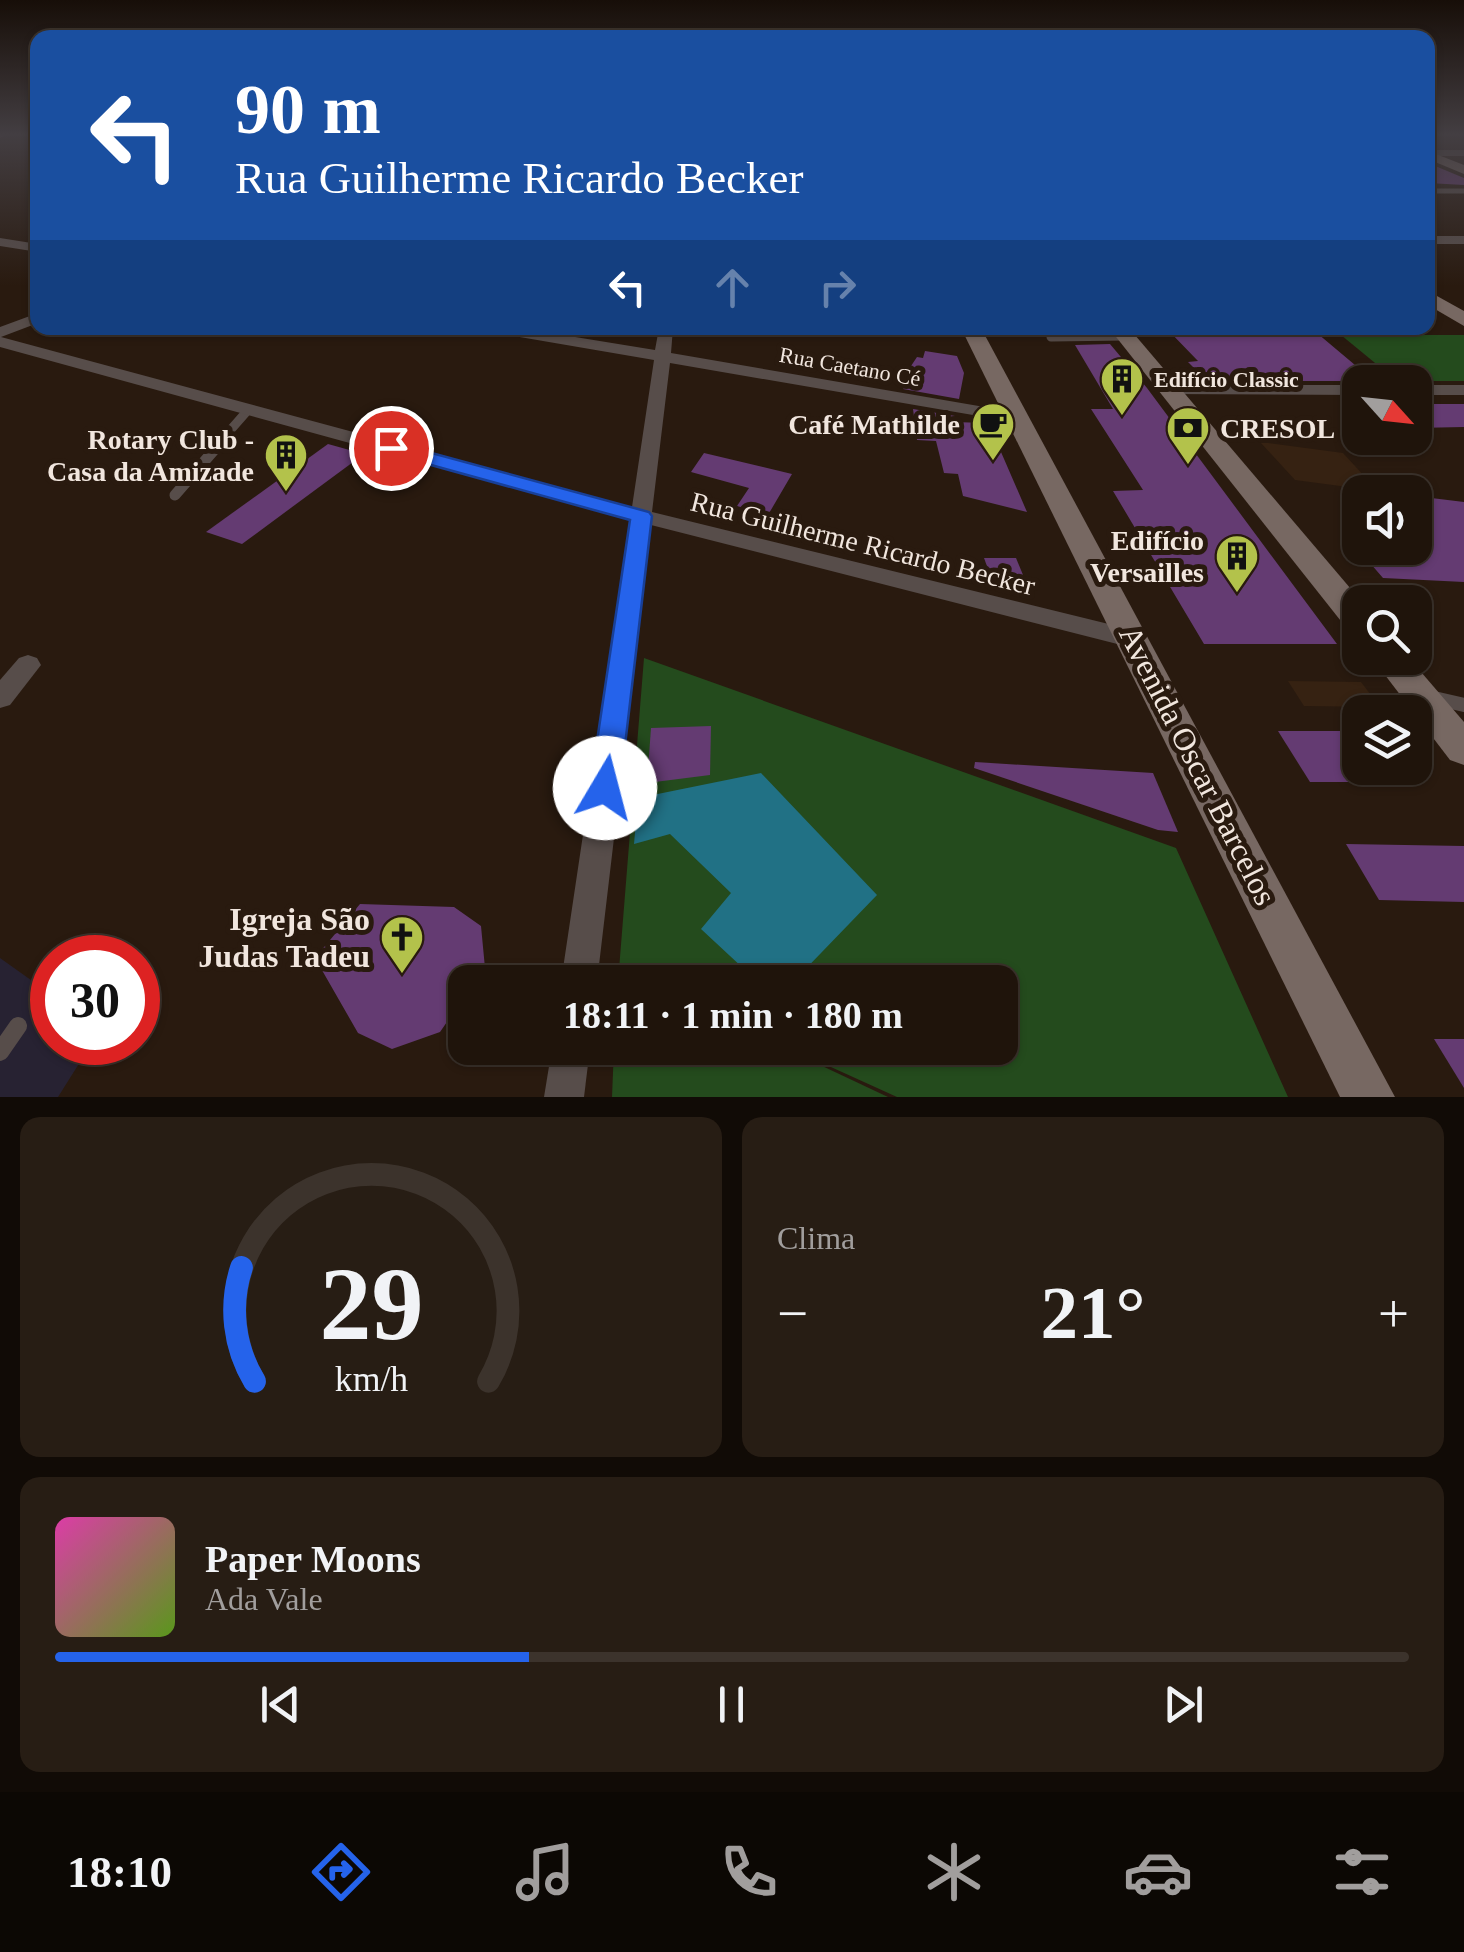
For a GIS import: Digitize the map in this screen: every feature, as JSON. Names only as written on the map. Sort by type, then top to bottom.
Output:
[{"type":"main road","points":[[1435,301],[1464,320]]},
{"type":"main road","name":"Avenida Oscar Barcelos","points":[[976,335],[1368,1097]]},
{"type":"main road","points":[[1125,335],[1342,600]]},
{"type":"main road","points":[[1403,675],[1419,695]]},
{"type":"main road","points":[[1432,710],[1464,749]]},
{"type":"street","points":[[1435,240],[1464,240]]},
{"type":"street","points":[[0,242],[30,247]]},
{"type":"street","points":[[0,333],[30,320]]},
{"type":"street","name":"Rua Caetano Cé","points":[[538,335],[1019,418]]},
{"type":"street","points":[[581,965],[665,335]]},
{"type":"street","name":"Rua Guilherme Ricardo Becker","points":[[0,342],[641,516],[1134,639]]},
{"type":"street","points":[[1170,390],[1342,390]]},
{"type":"street","points":[[1432,390],[1464,390]]},
{"type":"street","points":[[0,698],[28,665]]},
{"type":"street","points":[[564,1097],[569,1065]]},
{"type":"lane","points":[[1435,191],[1464,191]]},
{"type":"lane","points":[[1051,337],[1080,335]]},
{"type":"lane","points":[[175,495],[248,410]]},
{"type":"lane","points":[[1432,698],[1464,704]]},
{"type":"lane","points":[[0,1052],[18,1026]]},
{"type":"shaded area","points":[[1260,442],[1342,453],[1363,475],[1342,475],[1342,486],[1295,480]]},
{"type":"shaded area","points":[[1288,681],[1361,682],[1371,695],[1342,695],[1342,706],[1304,706]]},
{"type":"shaded area","points":[[0,958],[30,979],[30,1065],[78,1065],[58,1097],[0,1097]]},
{"type":"green space","points":[[1341,335],[1464,335],[1464,381],[1432,381],[1432,365],[1378,365]]},
{"type":"green space","points":[[644,658],[1176,848],[1288,1097],[897,1097],[826,1065],[1018,1065],[1018,965],[619,965]]},
{"type":"green space","points":[[613,1065],[820,1065],[888,1097],[612,1097]]},
{"type":"water","points":[[761,773],[877,895],[809,965],[740,965],[701,929],[731,893],[670,834],[634,844],[638,798]]},
{"type":"building","points":[[1173,335],[1319,335],[1355,365],[1342,365],[1342,381],[1207,381],[1188,362],[1198,361]]},
{"type":"building","points":[[1110,344],[1337,644],[1204,644],[1113,491],[1143,490],[1091,409],[1113,409],[1075,345]]},
{"type":"building","points":[[925,351],[957,356],[964,373],[959,399],[903,389],[911,366],[917,357],[923,358]]},
{"type":"building","points":[[1432,404],[1464,404],[1464,427],[1432,428]]},
{"type":"building","points":[[913,409],[955,416],[954,422],[986,423],[994,452],[1001,452],[1027,512],[963,496],[958,474],[944,473],[936,441],[917,440]]},
{"type":"building","name":"Rotary Club - Casa da Amizade","points":[[328,444],[364,454],[242,544],[206,532]]},
{"type":"building","points":[[704,453],[792,474],[768,515],[737,506],[749,488],[691,472]]},
{"type":"building","points":[[1432,498],[1464,502],[1464,582],[1383,578],[1372,565],[1432,565]]},
{"type":"building","points":[[984,558],[1016,558],[1028,587],[995,588]]},
{"type":"building","points":[[711,726],[710,775],[647,783],[651,728]]},
{"type":"building","points":[[1278,731],[1342,731],[1342,782],[1310,782]]},
{"type":"building","points":[[975,762],[1153,773],[1178,832],[1158,830],[974,768]]},
{"type":"building","points":[[1346,844],[1464,846],[1464,902],[1379,900]]},
{"type":"building","name":"Igreja São Judas Tadeu","points":[[360,904],[454,907],[481,926],[485,965],[448,965],[448,1020],[440,1032],[392,1049],[358,1033],[315,958]]},
{"type":"building","points":[[1434,1039],[1464,1039],[1464,1088]]},
{"type":"place","name":"Edifício Classic","points":[[1122,417]]},
{"type":"place","name":"Café Mathilde","points":[[993,462]]},
{"type":"place","name":"CRESOL","points":[[1188,466]]},
{"type":"place","name":"Rotary Club - Casa da Amizade","points":[[286,493]]},
{"type":"place","name":"Edifício Versailles","points":[[1237,594]]},
{"type":"place","name":"Igreja São Judas Tadeu","points":[[402,975]]},
{"type":"route","points":[[391,448],[641,516],[605,788]]}]
